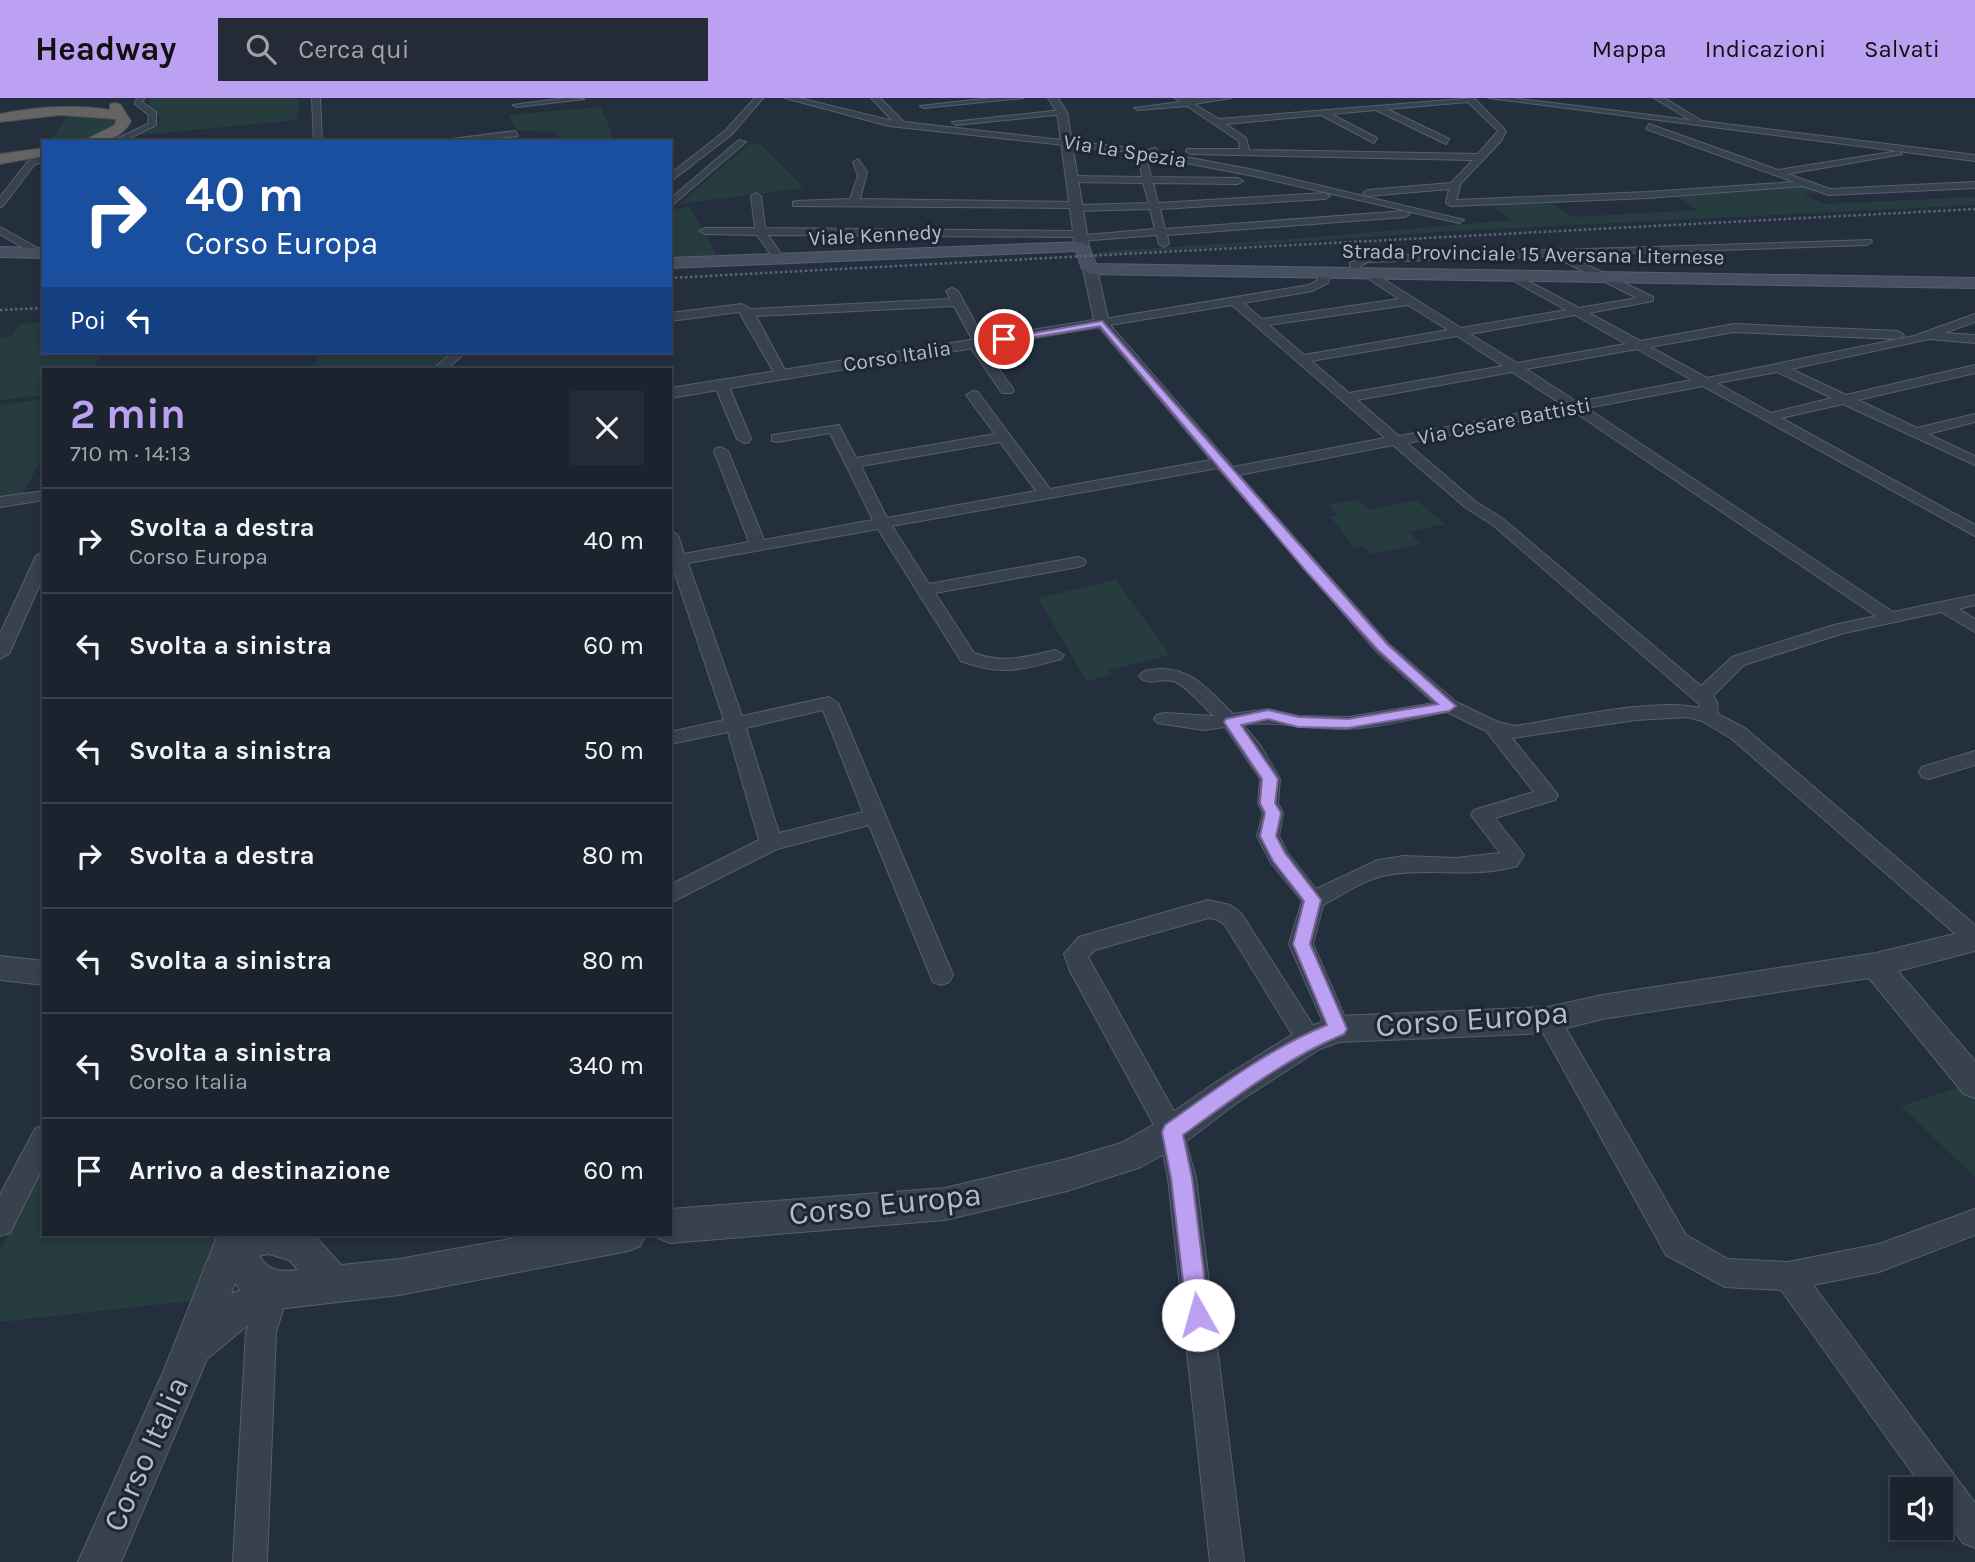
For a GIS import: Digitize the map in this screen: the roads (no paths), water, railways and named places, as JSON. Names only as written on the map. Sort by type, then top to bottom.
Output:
[{"type":"highway","points":[[0,114],[77,98]]},
{"type":"highway","points":[[0,114],[94,98]]},
{"type":"highway","points":[[112,113],[116,105],[125,98]]},
{"type":"highway","points":[[0,114],[51,111],[112,113],[124,121],[121,127],[92,140]]},
{"type":"highway","points":[[0,159],[38,157]]},
{"type":"main road","name":"Viale Kennedy","points":[[672,262],[780,260],[1081,239]]},
{"type":"main road","points":[[1081,239],[1090,269]]},
{"type":"main road","points":[[0,252],[42,253]]},
{"type":"main road","name":"Strada Provinciale 15 Aversana Liternese","points":[[1090,269],[1975,283]]},
{"type":"street","points":[[118,140],[152,125],[153,114],[138,102],[141,98]]},
{"type":"street","points":[[316,98],[317,140]]},
{"type":"street","points":[[672,177],[741,121],[759,98]]},
{"type":"street","name":"Via La Spezia","points":[[789,98],[862,118],[901,124],[1065,141],[1294,171],[1348,194],[1459,220],[1451,203]]},
{"type":"street","points":[[845,98],[862,118]]},
{"type":"street","points":[[875,98],[901,124]]},
{"type":"street","points":[[1019,98],[922,104],[944,127],[1062,112]]},
{"type":"street","points":[[1053,98],[1062,112],[1081,239]]},
{"type":"street","points":[[1138,108],[1227,98]]},
{"type":"street","points":[[1401,98],[1412,103]]},
{"type":"street","points":[[1493,98],[1975,158]]},
{"type":"street","points":[[1658,98],[1706,125]]},
{"type":"street","points":[[1217,122],[1324,108],[1339,110],[1469,99],[1502,131],[1498,139],[1455,186],[1451,203],[1648,195],[1807,184]]},
{"type":"street","points":[[458,140],[516,138],[508,116],[518,112],[516,101],[581,102]]},
{"type":"street","points":[[1184,101],[1243,140],[1245,152]]},
{"type":"street","points":[[1614,104],[1634,117]]},
{"type":"street","points":[[1377,107],[1446,141]]},
{"type":"street","points":[[1324,108],[1374,139]]},
{"type":"street","points":[[1648,119],[1636,121],[1829,192],[1975,185]]},
{"type":"street","points":[[1770,122],[1794,134]]},
{"type":"street","points":[[672,202],[742,142],[719,141]]},
{"type":"street","points":[[1777,173],[1921,150]]},
{"type":"street","points":[[1164,244],[1141,155],[1145,152],[1245,152],[1294,171]]},
{"type":"street","points":[[0,204],[38,157]]},
{"type":"street","points":[[1071,179],[1147,180],[1480,157]]},
{"type":"street","points":[[854,202],[865,176],[864,169],[858,162]]},
{"type":"street","points":[[796,204],[854,202],[1154,206],[1455,186]]},
{"type":"street","points":[[755,196],[760,231],[780,260]]},
{"type":"street","points":[[705,231],[1081,239],[1424,212]]},
{"type":"street","points":[[0,230],[42,253]]},
{"type":"street","points":[[1867,242],[1366,259],[1354,265],[1361,272],[1673,469],[1890,618]]},
{"type":"street","points":[[1302,359],[1649,299],[1553,253]]},
{"type":"street","points":[[1090,269],[1102,323],[1382,647],[1449,706],[1493,727],[1515,732],[1636,714],[1687,711],[1709,717],[1739,734],[1975,939]]},
{"type":"street","points":[[1102,323],[1319,286],[1325,272]]},
{"type":"street","points":[[1511,275],[1641,344],[1975,531]]},
{"type":"street","points":[[951,289],[977,344],[1007,390]]},
{"type":"street","points":[[1234,301],[1471,505],[1497,522],[1600,607],[1708,702],[1709,717]]},
{"type":"street","points":[[1258,323],[1409,301]]},
{"type":"street","points":[[748,313],[956,302]]},
{"type":"street","points":[[672,317],[742,308],[748,313],[781,374]]},
{"type":"street","points":[[1926,336],[1975,318]]},
{"type":"street","name":"Corso Italia","points":[[672,393],[1102,323]]},
{"type":"street","points":[[1346,398],[1749,327],[1975,339]]},
{"type":"street","name":"Via Cesare Battisti","points":[[674,560],[1045,494],[1398,442],[1778,368],[1926,336]]},
{"type":"street","points":[[440,368],[458,354]]},
{"type":"street","points":[[1778,368],[1975,461]]},
{"type":"street","points":[[1770,417],[1975,369]]},
{"type":"street","points":[[720,384],[744,439]]},
{"type":"street","points":[[973,395],[1045,494]]},
{"type":"street","points":[[1914,433],[1975,418]]},
{"type":"street","points":[[777,438],[834,428],[882,522],[967,657],[988,667],[1005,668],[1055,655]]},
{"type":"street","points":[[851,463],[1003,437]]},
{"type":"street","points":[[721,451],[758,545]]},
{"type":"street","points":[[0,502],[42,495]]},
{"type":"street","points":[[0,654],[42,560]]},
{"type":"street","points":[[674,560],[735,723],[771,843]]},
{"type":"street","points":[[924,590],[1078,562]]},
{"type":"street","points":[[1701,697],[1738,661],[1840,629],[1975,600]]},
{"type":"street","points":[[1943,606],[1975,627]]},
{"type":"street","points":[[1148,676],[1171,674],[1185,678],[1231,722],[1270,779],[1268,803],[1273,813],[1268,836],[1279,857],[1313,900]]},
{"type":"street","points":[[672,738],[829,703],[941,975]]},
{"type":"street","points":[[1164,719],[1204,724],[1268,715],[1298,722],[1348,723],[1449,706]]},
{"type":"street","points":[[1323,1035],[1301,944],[1313,900],[1378,868],[1404,864],[1456,866],[1510,860],[1513,855],[1481,815],[1548,795],[1493,727]]},
{"type":"street","points":[[1929,772],[1975,758]]},
{"type":"street","points":[[672,894],[771,843],[875,816]]},
{"type":"street","points":[[1227,1562],[1182,1178],[1172,1132],[1078,964],[1076,954],[1082,946],[1201,910],[1222,911],[1233,919],[1323,1035]]},
{"type":"street","name":"Corso Europa","points":[[672,1226],[945,1204],[1067,1175],[1129,1156],[1172,1132],[1227,1092],[1323,1035],[1548,1020],[1602,1007],[1876,965],[1975,939]]},
{"type":"street","points":[[1876,965],[1975,1084]]},
{"type":"street","points":[[0,968],[42,973]]},
{"type":"street","points":[[1548,1020],[1676,1245],[1725,1273],[1787,1276],[1879,1258],[1975,1222]]},
{"type":"street","points":[[0,1223],[42,1141]]},
{"type":"street","points":[[250,1562],[261,1332],[274,1291],[251,1276],[234,1240],[269,1237],[299,1240],[334,1284],[399,1277],[617,1236]]},
{"type":"street","name":"Corso Italia","points":[[99,1562],[192,1346],[234,1240]]},
{"type":"street","points":[[1787,1276],[1975,1531]]},
{"type":"street","name":"Corso Italia","points":[[192,1346],[235,1312],[274,1291],[334,1284]]},
{"type":"railway","points":[[672,278],[1975,209]]},
{"type":"railway","points":[[0,310],[42,308]]}]
